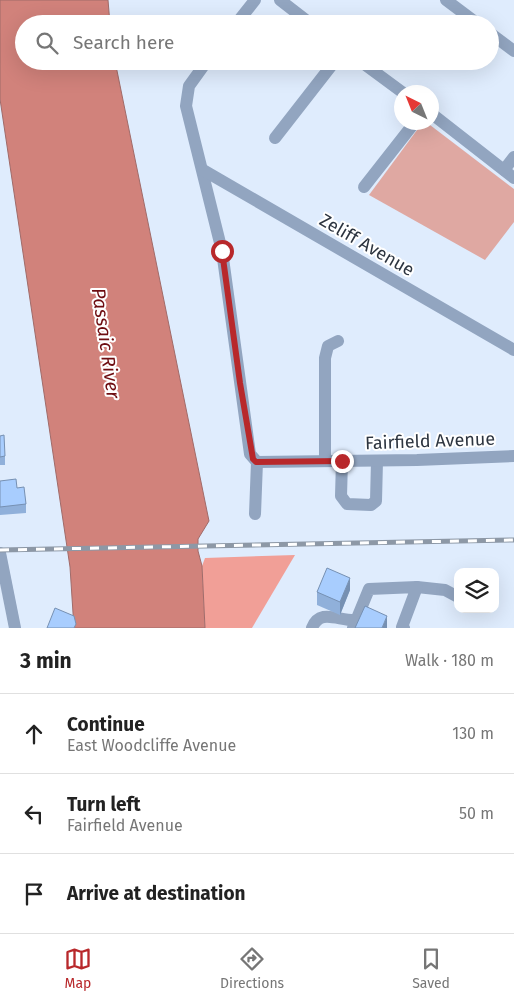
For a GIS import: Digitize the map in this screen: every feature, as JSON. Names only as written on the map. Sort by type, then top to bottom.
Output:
[{"type":"street","points":[[243,15],[255,0]]},
{"type":"street","points":[[280,0],[299,15]]},
{"type":"street","points":[[446,0],[466,15]]},
{"type":"street","points":[[499,40],[514,51]]},
{"type":"street","points":[[200,70],[188,86],[186,98],[187,112],[203,170],[224,261],[250,454],[256,462],[255,514]]},
{"type":"street","points":[[275,138],[328,70]]},
{"type":"street","points":[[372,70],[394,86]]},
{"type":"street","points":[[439,119],[509,174],[514,156]]},
{"type":"street","points":[[364,187],[409,130]]},
{"type":"street","name":"Zeliff Avenue","points":[[203,170],[514,350]]},
{"type":"street","points":[[325,462],[325,358],[328,346],[338,341]]},
{"type":"street","name":"Fairfield Avenue","points":[[256,462],[377,461],[514,456]]},
{"type":"street","points":[[342,461],[341,496],[347,504],[371,505],[376,501],[377,461]]},
{"type":"street","points":[[0,553],[15,628]]},
{"type":"street","points":[[403,628],[417,587]]},
{"type":"street","points":[[312,628],[318,618],[323,616],[355,624],[369,589],[417,587],[445,590],[454,595]]},
{"type":"shaded area","points":[[417,130],[437,130],[514,189],[514,222],[485,260],[369,195]]},
{"type":"shaded area","points":[[295,555],[252,628],[205,628],[202,566],[205,558]]},
{"type":"water","name":"Passaic River","points":[[0,0],[108,0],[109,15],[15,15],[15,70],[117,70],[209,521],[198,539],[198,551],[202,566],[205,628],[74,628],[70,567],[0,99]]},
{"type":"building","points":[[4,435],[5,456],[0,457],[0,436]]},
{"type":"building","points":[[16,479],[17,488],[24,487],[26,504],[0,507],[0,481]]},
{"type":"building","points":[[327,568],[350,578],[340,602],[317,592]]},
{"type":"building","points":[[365,606],[387,616],[382,628],[355,628]]},
{"type":"building","points":[[55,608],[74,616],[76,624],[74,628],[47,628]]},
{"type":"railway","points":[[0,550],[514,540]]},
{"type":"route","points":[[222,251],[250,454],[256,462],[342,461]]}]
